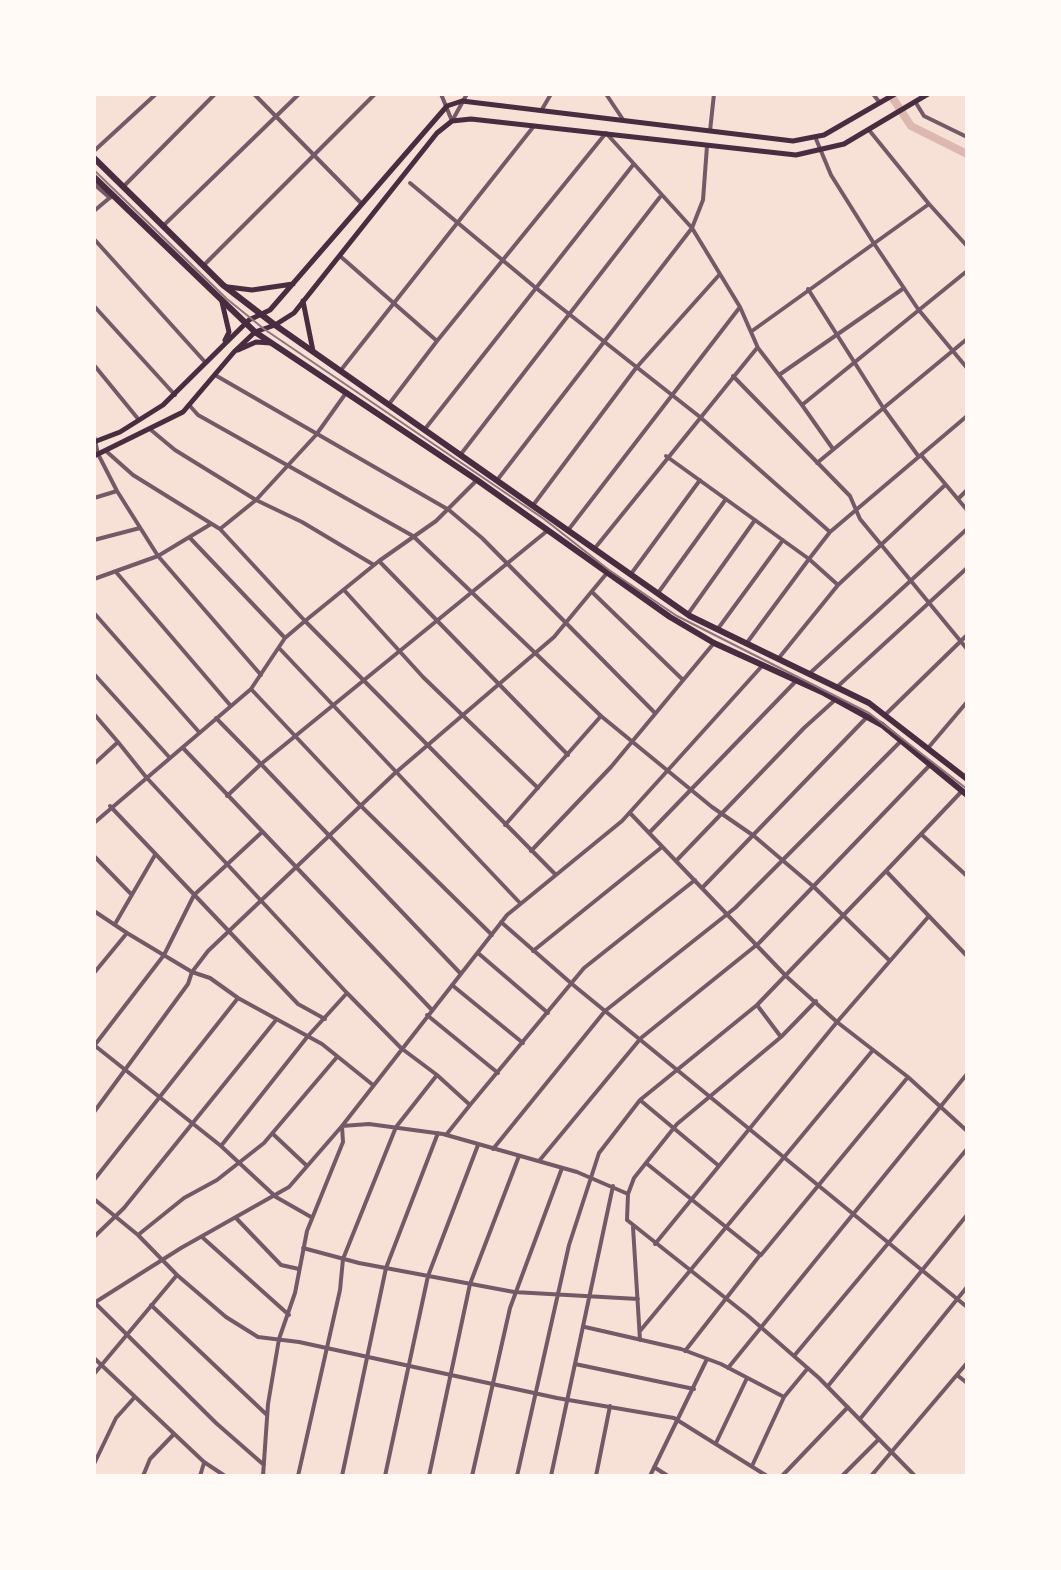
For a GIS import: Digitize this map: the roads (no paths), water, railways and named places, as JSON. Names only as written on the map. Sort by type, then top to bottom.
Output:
[{"type":"main road","points":[[95,439],[139,420],[175,395],[245,323],[262,314],[294,284],[447,106],[462,101],[793,141],[816,139],[895,94]]},
{"type":"main road","points":[[96,455],[151,430],[190,406],[234,352],[255,332],[275,325],[303,301],[437,133],[452,121],[471,119],[796,155],[820,152],[844,144],[928,94]]},
{"type":"main road","points":[[94,158],[223,285],[275,325],[688,614],[886,714],[967,779]]},
{"type":"main road","points":[[94,177],[255,332],[347,391],[607,573],[714,643],[868,716],[902,740],[964,793]]},
{"type":"main road","points":[[223,285],[252,290],[294,284]]},
{"type":"main road","points":[[303,301],[304,319],[313,351]]},
{"type":"main road","points":[[222,302],[229,332],[223,345]]},
{"type":"main road","points":[[234,352],[256,342],[274,344]]},
{"type":"street","points":[[94,151],[156,94]]},
{"type":"street","points":[[123,186],[215,94]]},
{"type":"street","points":[[254,94],[364,206]]},
{"type":"street","points":[[164,225],[299,94]]},
{"type":"street","points":[[204,266],[375,94]]},
{"type":"street","points":[[441,94],[452,121]]},
{"type":"street","points":[[452,121],[467,94]]},
{"type":"street","points":[[541,111],[551,94]]},
{"type":"street","points":[[606,94],[624,121]]},
{"type":"street","points":[[710,132],[714,94]]},
{"type":"street","points":[[873,94],[883,102]]},
{"type":"street","points":[[916,103],[924,116],[967,137]]},
{"type":"street","points":[[341,370],[534,126]]},
{"type":"street","points":[[869,130],[967,246]]},
{"type":"street","points":[[389,404],[502,259],[606,133],[660,197],[692,228],[740,307],[758,348],[834,450]]},
{"type":"street","points":[[816,139],[820,152],[873,242],[918,309],[967,368]]},
{"type":"street","points":[[498,479],[692,228],[703,200],[707,146]]},
{"type":"street","points":[[425,429],[633,165]]},
{"type":"street","points":[[410,183],[536,288],[700,417],[830,532]]},
{"type":"street","points":[[94,184],[111,196],[94,211]]},
{"type":"street","points":[[461,454],[660,197]]},
{"type":"street","points":[[752,332],[929,204]]},
{"type":"street","points":[[94,239],[206,365]]},
{"type":"street","points":[[340,256],[437,341]]},
{"type":"street","points":[[802,405],[967,271]]},
{"type":"street","points":[[534,504],[636,368],[720,274]]},
{"type":"street","points":[[779,375],[904,288]]},
{"type":"street","points":[[808,289],[884,409],[944,486],[967,510]]},
{"type":"street","points":[[94,306],[175,395]]},
{"type":"street","points":[[569,529],[740,307]]},
{"type":"street","points":[[817,463],[967,339]]},
{"type":"street","points":[[595,548],[666,456],[758,348]]},
{"type":"street","points":[[94,365],[139,420]]},
{"type":"street","points":[[215,375],[449,510],[507,563],[655,713]]},
{"type":"street","points":[[733,376],[850,496],[883,547],[967,649]]},
{"type":"street","points":[[220,529],[256,500],[316,435],[347,391]]},
{"type":"street","points":[[190,406],[198,415],[286,467],[413,536],[601,716],[754,836],[814,887],[889,960]]},
{"type":"street","points":[[746,644],[830,532],[967,416]]},
{"type":"street","points":[[151,430],[175,450],[256,500],[302,522],[374,566]]},
{"type":"street","points":[[95,439],[96,455],[158,556],[261,675]]},
{"type":"street","points":[[106,451],[133,475],[220,529],[305,621],[555,874]]},
{"type":"street","points":[[666,456],[809,559],[838,585]]},
{"type":"street","points":[[94,823],[110,806],[251,689],[285,638],[379,561],[449,510],[477,480]]},
{"type":"street","points":[[631,574],[700,480]]},
{"type":"street","points":[[778,659],[838,585],[883,547],[944,486]]},
{"type":"street","points":[[958,499],[967,490]]},
{"type":"street","points":[[94,498],[117,491]]},
{"type":"street","points":[[658,593],[726,499]]},
{"type":"street","points":[[688,614],[755,520]]},
{"type":"street","points":[[94,579],[158,556],[211,524]]},
{"type":"street","points":[[94,540],[140,528]]},
{"type":"street","points":[[809,674],[967,529]]},
{"type":"street","points":[[227,796],[261,764],[333,709],[547,531]]},
{"type":"street","points":[[190,538],[285,638]]},
{"type":"street","points":[[717,630],[783,540]]},
{"type":"street","points":[[379,561],[568,755]]},
{"type":"street","points":[[837,687],[967,568]]},
{"type":"street","points":[[116,572],[230,705]]},
{"type":"street","points":[[94,1112],[188,984],[192,972],[228,931],[394,774],[535,655],[607,573]]},
{"type":"street","points":[[344,590],[539,789]]},
{"type":"street","points":[[592,592],[683,680]]},
{"type":"street","points":[[95,615],[199,732]]},
{"type":"street","points":[[886,714],[967,635]]},
{"type":"street","points":[[531,851],[632,742],[714,643]]},
{"type":"street","points":[[280,649],[394,774],[520,903]]},
{"type":"street","points":[[264,1465],[94,1303],[161,1260],[276,1197],[342,1126],[501,922],[630,813],[763,666]]},
{"type":"street","points":[[94,674],[170,758]]},
{"type":"street","points":[[94,685],[100,680]]},
{"type":"street","points":[[649,833],[796,681]]},
{"type":"street","points":[[251,689],[361,806],[492,935]]},
{"type":"street","points":[[676,861],[836,699]]},
{"type":"street","points":[[928,748],[967,702]]},
{"type":"street","points":[[94,714],[146,777],[347,993],[401,1048],[470,1105]]},
{"type":"street","points":[[505,825],[601,716]]},
{"type":"street","points":[[703,887],[868,716]]},
{"type":"street","points":[[216,718],[461,974]]},
{"type":"street","points":[[493,1149],[605,1011],[729,913],[902,740]]},
{"type":"street","points":[[94,764],[118,742]]},
{"type":"street","points":[[183,748],[432,1010]]},
{"type":"street","points":[[539,1161],[641,1038],[759,943],[930,765]]},
{"type":"street","points":[[517,1476],[558,1296],[599,1153],[640,1100],[787,977],[921,834],[964,793]]},
{"type":"street","points":[[110,806],[298,1004],[325,1019]]},
{"type":"street","points":[[630,813],[759,943],[787,977],[837,1022],[908,1077],[967,1131]]},
{"type":"street","points":[[261,833],[194,895],[164,955],[94,1046],[221,1146],[276,1197],[311,1217]]},
{"type":"street","points":[[921,834],[967,876]]},
{"type":"street","points":[[533,951],[663,847]]},
{"type":"street","points":[[115,924],[155,855]]},
{"type":"street","points":[[94,856],[132,895]]},
{"type":"street","points":[[886,871],[967,956]]},
{"type":"street","points":[[446,1135],[584,968],[695,880]]},
{"type":"street","points":[[94,911],[192,972],[210,978],[238,998],[308,1036],[373,1085]]},
{"type":"street","points":[[655,1244],[837,1022],[929,916]]},
{"type":"street","points":[[501,922],[572,984],[967,1307]]},
{"type":"street","points":[[94,973],[127,933]]},
{"type":"street","points":[[478,953],[548,1013]]},
{"type":"street","points":[[452,985],[523,1043]]},
{"type":"street","points":[[221,1146],[308,1036],[347,993]]},
{"type":"street","points":[[94,1180],[238,998]]},
{"type":"street","points":[[816,1001],[781,1037],[674,1128],[634,1178],[628,1194],[627,1220],[808,1368],[915,1476]]},
{"type":"street","points":[[757,1005],[781,1037]]},
{"type":"street","points":[[427,1015],[498,1073]]},
{"type":"street","points":[[94,1237],[117,1216],[276,1020]]},
{"type":"street","points":[[640,1331],[729,1228],[873,1050]]},
{"type":"street","points":[[138,1235],[184,1198],[240,1163],[273,1134],[337,1056]]},
{"type":"street","points":[[728,1368],[967,1074]]},
{"type":"street","points":[[298,1476],[340,1290],[343,1259],[396,1127],[437,1075]]},
{"type":"street","points":[[685,1351],[908,1077]]},
{"type":"street","points":[[640,1100],[719,1166]]},
{"type":"street","points":[[342,1126],[396,1127],[438,1133],[562,1168],[628,1194]]},
{"type":"street","points":[[263,1476],[267,1415],[279,1339],[289,1315],[311,1217],[343,1142],[342,1126]]},
{"type":"street","points":[[342,1476],[386,1268],[438,1133]]},
{"type":"street","points":[[273,1134],[307,1166]]},
{"type":"street","points":[[385,1476],[428,1276],[478,1145]]},
{"type":"street","points":[[794,1356],[967,1149]]},
{"type":"street","points":[[429,1476],[470,1284],[519,1156]]},
{"type":"street","points":[[646,1163],[761,1255]]},
{"type":"street","points":[[472,1476],[514,1292],[562,1168]]},
{"type":"street","points":[[551,1476],[613,1186]]},
{"type":"street","points":[[94,1199],[138,1235],[177,1275],[242,1329],[258,1337],[676,1419],[767,1476]]},
{"type":"street","points":[[828,1386],[967,1215]]},
{"type":"street","points":[[236,1218],[281,1265],[299,1269]]},
{"type":"street","points":[[633,1226],[640,1340]]},
{"type":"street","points":[[202,1237],[289,1315]]},
{"type":"street","points":[[303,1248],[386,1268],[514,1292],[638,1299]]},
{"type":"street","points":[[94,1374],[177,1275]]},
{"type":"street","points":[[860,1419],[967,1287]]},
{"type":"street","points":[[151,1305],[267,1415]]},
{"type":"street","points":[[584,1326],[685,1351],[728,1368],[784,1397]]},
{"type":"street","points":[[94,1358],[204,1462],[225,1476]]},
{"type":"street","points":[[650,1476],[707,1359]]},
{"type":"street","points":[[871,1476],[967,1363]]},
{"type":"street","points":[[575,1364],[694,1389]]},
{"type":"street","points":[[752,1466],[784,1397],[808,1368]]},
{"type":"street","points":[[957,1375],[967,1383]]},
{"type":"street","points":[[716,1443],[747,1378]]},
{"type":"street","points":[[94,1464],[116,1418],[134,1398]]},
{"type":"street","points":[[596,1476],[610,1406]]},
{"type":"street","points":[[782,1476],[848,1407]]},
{"type":"street","points":[[143,1476],[158,1448],[175,1433]]},
{"type":"street","points":[[842,1476],[879,1439]]},
{"type":"street","points":[[200,1476],[204,1462]]},
{"type":"street","points":[[654,1467],[668,1476]]},
{"type":"street","points":[[900,1476],[907,1468]]},
{"type":"waterway","points":[[890,94],[911,126],[967,154]]},
{"type":"tram line","points":[[94,170],[227,299],[264,329],[544,519],[609,570],[677,616],[869,713],[967,789]]}]
